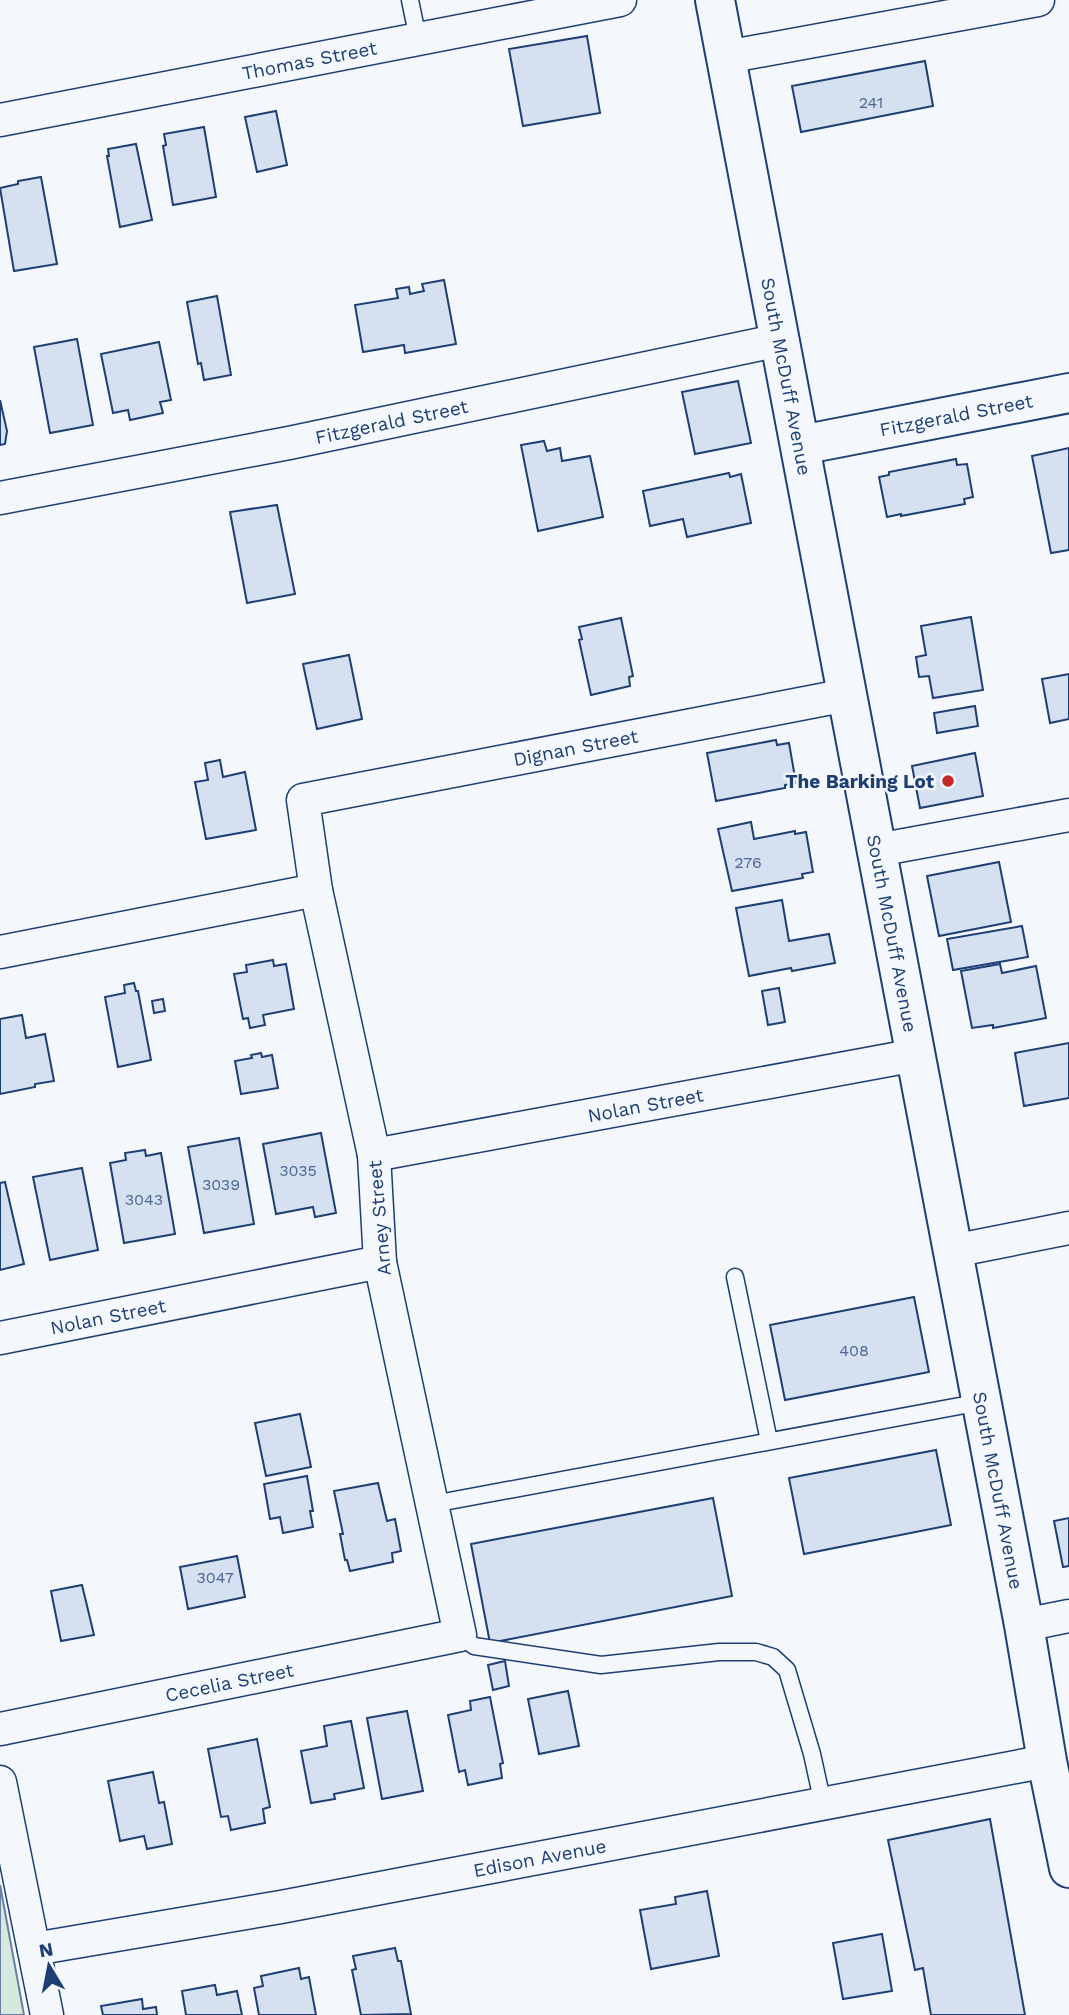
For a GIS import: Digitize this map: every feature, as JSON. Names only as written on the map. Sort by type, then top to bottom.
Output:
[{"type":"main road","name":"South McDuff Avenue","points":[[715,0],[1069,1868]]},
{"type":"main road","name":"Fitzgerald Street","points":[[800,445],[1069,393]]},
{"type":"street","name":"Thomas Street","points":[[0,120],[620,0]]},
{"type":"street","points":[[726,57],[1038,0]]},
{"type":"street","name":"Fitzgerald Street","points":[[0,498],[302,440],[780,340]]},
{"type":"street","name":"Dignan Street","points":[[303,800],[847,695]]},
{"type":"street","name":"Arney Street","points":[[303,800],[316,890],[374,1155],[380,1262],[460,1635]]},
{"type":"street","points":[[877,850],[1069,815]]},
{"type":"street","points":[[0,952],[316,890]]},
{"type":"street","name":"Nolan Street","points":[[374,1155],[916,1055]]},
{"type":"street","points":[[953,1251],[1069,1228]]},
{"type":"street","name":"Nolan Street","points":[[0,1338],[380,1262]]},
{"type":"street","points":[[1024,1625],[1069,1616]]},
{"type":"street","name":"Cecelia Street","points":[[0,1729],[460,1635]]},
{"type":"street","name":"Edison Avenue","points":[[34,1949],[281,1907],[1047,1761]]},
{"type":"street","points":[[0,1782],[47,2015]]},
{"type":"lane","points":[[410,0],[418,39]]},
{"type":"lane","points":[[735,1277],[769,1441]]},
{"type":"lane","points":[[433,1504],[981,1402]]},
{"type":"lane","points":[[460,1635],[474,1646],[601,1665],[719,1651],[756,1652],[773,1657],[787,1670],[812,1754],[823,1804]]},
{"type":"shaded area","points":[[0,1885],[24,2015],[0,2015]]},
{"type":"building","points":[[587,36],[600,113],[523,126],[509,49]]},
{"type":"building","points":[[925,61],[933,106],[801,132],[792,86]]},
{"type":"building","points":[[276,111],[287,165],[257,172],[245,117]]},
{"type":"building","points":[[204,127],[216,197],[173,205],[163,146],[166,145],[164,134]]},
{"type":"building","points":[[136,144],[152,220],[120,227],[108,149]]},
{"type":"building","points":[[41,177],[57,264],[14,271],[0,188]]},
{"type":"building","points":[[444,280],[456,344],[405,353],[404,345],[363,352],[355,305],[398,298],[396,289],[409,287],[410,294],[424,291],[422,284]]},
{"type":"building","points":[[217,296],[231,375],[204,380],[201,363],[198,364],[187,302]]},
{"type":"building","points":[[77,339],[93,425],[50,433],[34,347]]},
{"type":"building","points":[[159,342],[171,400],[160,402],[163,413],[130,420],[128,410],[113,413],[101,354]]},
{"type":"building","points":[[738,381],[751,443],[695,454],[682,392]]},
{"type":"building","points":[[0,400],[7,431],[5,444],[0,445]]},
{"type":"building","points":[[544,441],[547,451],[560,448],[562,461],[590,456],[603,517],[538,531],[521,445]]},
{"type":"building","points":[[1069,448],[1069,550],[1051,553],[1032,456]]},
{"type":"building","points":[[956,459],[957,465],[967,464],[973,497],[964,499],[965,504],[887,517],[879,477],[889,475],[889,472]]},
{"type":"building","points":[[729,473],[730,477],[741,474],[751,523],[687,537],[683,519],[650,526],[643,491]]},
{"type":"building","points":[[277,505],[295,594],[247,603],[230,512]]},
{"type":"building","points":[[971,617],[983,690],[933,698],[929,676],[919,677],[916,657],[926,655],[921,626]]},
{"type":"building","points":[[621,618],[633,676],[629,677],[630,686],[591,695],[579,640],[582,639],[579,627]]},
{"type":"building","points":[[349,655],[362,719],[317,729],[303,664]]},
{"type":"building","points":[[1069,674],[1069,719],[1050,723],[1042,679]]},
{"type":"building","points":[[975,706],[978,726],[937,733],[934,713]]},
{"type":"building","points":[[776,740],[777,745],[789,743],[796,783],[785,785],[785,788],[716,801],[707,753]]},
{"type":"building","name":"The Barking Lot","points":[[975,753],[983,796],[920,808],[912,766]]},
{"type":"building","points":[[220,760],[223,777],[245,772],[256,830],[206,839],[195,782],[208,780],[205,763]]},
{"type":"building","points":[[751,822],[754,839],[795,831],[795,834],[806,832],[813,872],[802,874],[803,878],[732,891],[718,829]]},
{"type":"building","points":[[999,862],[1011,922],[939,936],[927,876]]},
{"type":"building","points":[[782,900],[789,941],[829,934],[835,963],[749,976],[736,908]]},
{"type":"building","points":[[1022,926],[1028,957],[953,970],[947,939]]},
{"type":"building","points":[[273,960],[274,966],[286,964],[294,1009],[263,1015],[265,1025],[250,1028],[248,1018],[243,1019],[234,974],[247,972],[246,965]]},
{"type":"building","points":[[1000,964],[1002,973],[1036,966],[1046,1018],[993,1028],[993,1025],[972,1028],[961,971]]},
{"type":"building","points":[[134,983],[138,991],[151,1060],[118,1067],[105,997],[125,993],[124,985]]},
{"type":"building","points":[[779,988],[785,1022],[768,1025],[762,991]]},
{"type":"building","points":[[163,999],[165,1011],[154,1013],[152,1001]]},
{"type":"building","points":[[22,1015],[26,1038],[45,1034],[54,1081],[0,1094],[0,1019]]},
{"type":"building","points":[[1069,1043],[1069,1098],[1024,1106],[1015,1053]]},
{"type":"building","points":[[261,1053],[262,1057],[272,1055],[278,1088],[241,1094],[235,1061],[252,1058],[251,1055]]},
{"type":"building","points":[[321,1133],[336,1213],[315,1217],[313,1207],[276,1214],[263,1144]]},
{"type":"building","points":[[239,1138],[254,1224],[204,1233],[188,1147]]},
{"type":"building","points":[[145,1150],[146,1156],[161,1153],[175,1234],[124,1243],[110,1163],[126,1160],[125,1153]]},
{"type":"building","points":[[82,1168],[98,1250],[50,1260],[33,1177]]},
{"type":"building","points":[[5,1182],[24,1264],[0,1270],[0,1183]]},
{"type":"building","points":[[914,1297],[929,1372],[785,1400],[770,1325]]},
{"type":"building","points":[[300,1414],[311,1467],[266,1476],[255,1423]]},
{"type":"building","points":[[936,1450],[951,1525],[804,1554],[789,1478]]},
{"type":"building","points":[[307,1476],[313,1527],[283,1533],[280,1517],[270,1519],[264,1484]]},
{"type":"building","points":[[378,1483],[387,1521],[395,1519],[401,1551],[392,1553],[393,1562],[350,1571],[345,1560],[340,1534],[343,1534],[334,1491]]},
{"type":"building","points":[[713,1498],[732,1596],[490,1643],[471,1544]]},
{"type":"building","points":[[1069,1518],[1069,1566],[1063,1567],[1054,1521]]},
{"type":"building","points":[[237,1556],[245,1597],[188,1609],[180,1567]]},
{"type":"building","points":[[82,1585],[94,1635],[61,1641],[51,1591]]},
{"type":"building","points":[[505,1661],[509,1686],[493,1690],[488,1665]]},
{"type":"building","points":[[568,1691],[579,1746],[539,1754],[528,1699]]},
{"type":"building","points":[[490,1697],[503,1763],[500,1764],[502,1778],[468,1785],[465,1770],[459,1772],[448,1715],[471,1710],[470,1701]]},
{"type":"building","points":[[407,1711],[423,1791],[382,1799],[367,1718]]},
{"type":"building","points":[[351,1721],[364,1788],[334,1794],[335,1799],[311,1803],[301,1751],[327,1746],[324,1726]]},
{"type":"building","points":[[257,1739],[270,1807],[263,1809],[265,1823],[231,1830],[228,1816],[221,1817],[208,1749]]},
{"type":"building","points":[[153,1772],[159,1803],[164,1802],[172,1844],[147,1849],[144,1836],[120,1841],[108,1781]]},
{"type":"building","points":[[990,1819],[1025,2015],[931,2015],[923,1968],[915,1970],[888,1840]]},
{"type":"building","points":[[707,1891],[719,1956],[651,1969],[640,1910],[676,1904],[675,1897]]},
{"type":"building","points":[[882,1934],[892,1991],[843,1999],[833,1943]]},
{"type":"building","points":[[395,1948],[398,1961],[401,1961],[411,2014],[361,2015],[352,1970],[356,1969],[353,1956]]},
{"type":"building","points":[[299,1968],[301,1979],[309,1977],[316,2015],[259,2015],[254,1988],[263,1986],[261,1976]]},
{"type":"building","points":[[215,1985],[217,1995],[237,1991],[242,2015],[186,2015],[182,1991]]},
{"type":"building","points":[[142,1999],[143,2009],[156,2007],[157,2015],[103,2015],[101,2006]]},
{"type":"place","name":"The Barking Lot","points":[[948,781]]}]
